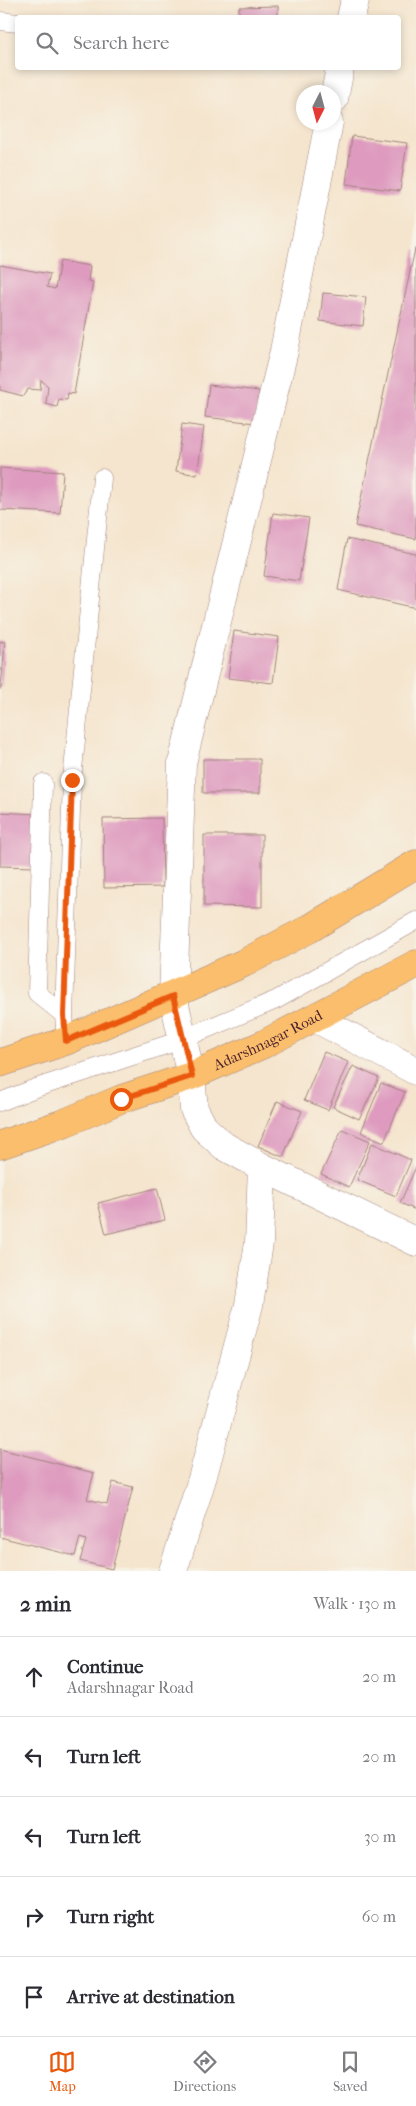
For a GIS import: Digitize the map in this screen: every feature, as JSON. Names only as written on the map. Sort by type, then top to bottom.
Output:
[{"type":"main road","points":[[0,1063],[66,1041],[173,996],[244,963],[309,929],[416,864]]},
{"type":"main road","name":"Adarshnagar Road","points":[[0,1145],[64,1123],[121,1099],[192,1076],[264,1044],[416,964]]},
{"type":"street","points":[[352,15],[354,0]]},
{"type":"street","points":[[336,85],[338,70]]},
{"type":"street","points":[[327,130],[284,351],[182,763],[173,996],[192,1076],[194,1109],[204,1128],[224,1146],[262,1167],[416,1242]]},
{"type":"street","points":[[315,1018],[416,1071]]},
{"type":"street","points":[[173,1571],[202,1479],[249,1305],[258,1243],[262,1167]]},
{"type":"lane","points":[[0,20],[15,22]]},
{"type":"lane","points":[[66,1041],[64,1015],[72,780],[102,478]]},
{"type":"lane","points":[[43,783],[37,994],[64,1015]]},
{"type":"lane","points":[[0,1102],[33,1089],[183,1039],[276,1000],[416,921]]},
{"type":"building","points":[[278,6],[278,15],[239,15],[239,7]]},
{"type":"building","points":[[352,136],[407,143],[400,191],[346,184]]},
{"type":"building","points":[[416,249],[416,539],[355,526]]},
{"type":"building","points":[[60,261],[90,266],[88,281],[93,282],[74,394],[68,393],[67,400],[59,399],[57,407],[46,404],[48,386],[41,380],[40,390],[28,389],[23,396],[0,390],[0,265],[50,274],[47,287],[55,289]]},
{"type":"building","points":[[323,293],[366,297],[363,326],[320,321]]},
{"type":"building","points":[[209,385],[259,391],[255,423],[205,417]]},
{"type":"building","points":[[182,424],[204,427],[197,475],[176,471]]},
{"type":"building","points":[[0,468],[63,472],[60,513],[0,510]]},
{"type":"building","points":[[273,513],[309,518],[299,581],[264,576]]},
{"type":"building","points":[[347,539],[416,554],[416,608],[338,590]]},
{"type":"building","points":[[234,631],[279,637],[273,683],[228,678]]},
{"type":"building","points":[[0,641],[5,642],[1,689],[0,689]]},
{"type":"building","points":[[203,759],[260,759],[260,793],[203,793]]},
{"type":"building","points":[[0,812],[37,814],[34,867],[0,866]]},
{"type":"building","points":[[162,818],[163,887],[104,888],[103,819]]},
{"type":"building","points":[[204,835],[262,835],[262,907],[204,906]]},
{"type":"building","points":[[324,1052],[348,1062],[328,1110],[304,1100]]},
{"type":"building","points":[[353,1066],[379,1078],[359,1119],[333,1107]]},
{"type":"building","points":[[381,1083],[405,1092],[384,1142],[361,1132]]},
{"type":"building","points":[[277,1101],[302,1111],[283,1157],[258,1146]]},
{"type":"building","points":[[342,1129],[370,1141],[349,1187],[321,1174]]},
{"type":"building","points":[[372,1143],[411,1160],[396,1196],[357,1180]]},
{"type":"building","points":[[416,1167],[416,1210],[400,1203]]},
{"type":"building","points":[[157,1188],[165,1220],[106,1234],[98,1203]]},
{"type":"building","points":[[0,1449],[94,1473],[87,1499],[107,1504],[113,1482],[133,1487],[112,1569],[80,1561],[86,1540],[80,1538],[75,1556],[0,1537]]},
{"type":"route","points":[[72,780],[64,1015],[66,1041],[173,996],[192,1076],[121,1099]]}]
